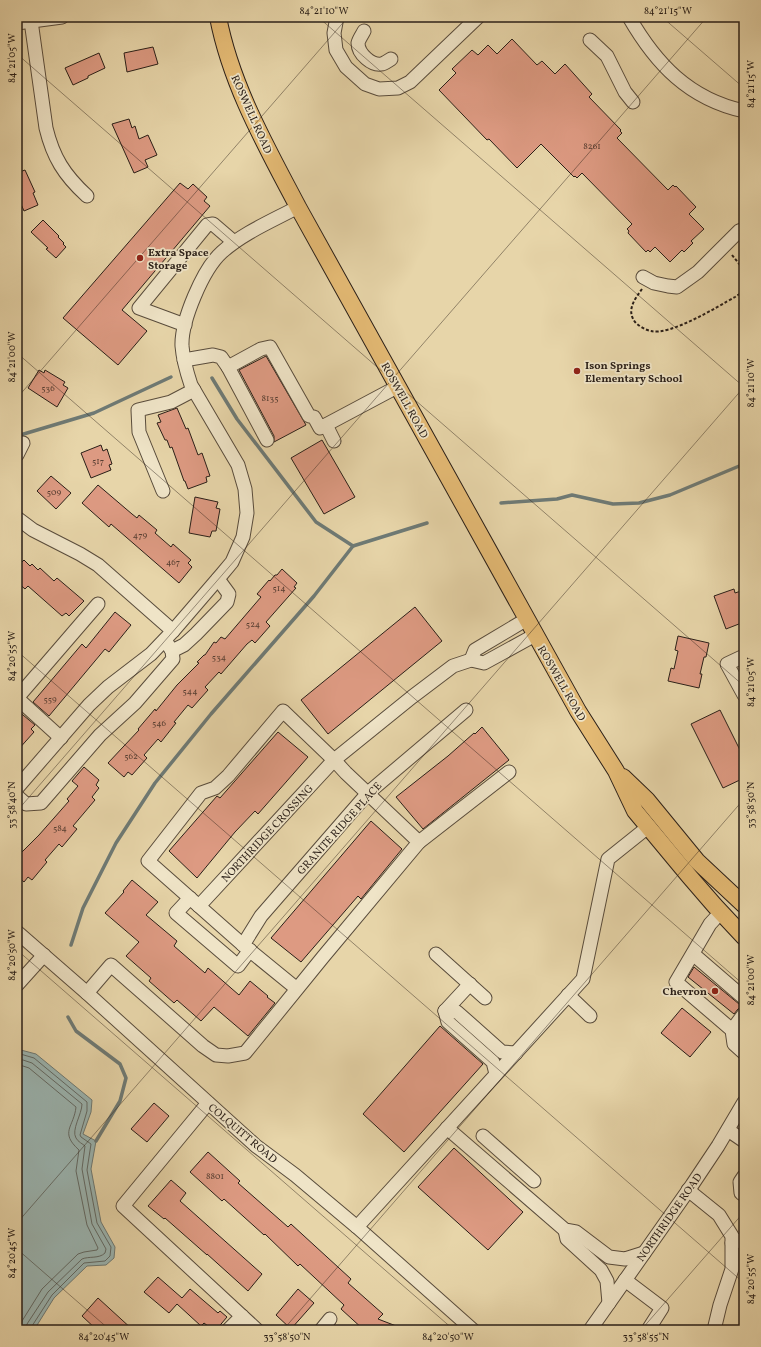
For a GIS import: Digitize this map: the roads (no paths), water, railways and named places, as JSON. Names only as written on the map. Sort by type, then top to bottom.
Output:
[{"type":"main road","name":"ROSWELL ROAD","points":[[218,17],[227,53],[259,134],[526,620],[578,711],[616,771],[635,811],[689,876],[744,937]]},
{"type":"main road","name":"ROSWELL ROAD","points":[[616,771],[647,800],[698,861],[744,905]]},
{"type":"street","points":[[17,23],[62,17]]},
{"type":"street","points":[[337,17],[334,33],[336,50],[346,67],[365,84],[379,89],[398,88],[410,82],[478,17]]},
{"type":"street","points":[[629,17],[641,37],[658,60],[675,77],[692,89],[712,100],[734,109],[744,111]]},
{"type":"street","points":[[31,21],[49,142],[64,173],[87,196]]},
{"type":"street","points":[[364,32],[358,41],[359,48],[368,60],[374,64],[382,64],[391,60]]},
{"type":"street","points":[[590,40],[607,56],[625,92],[633,102]]},
{"type":"street","points":[[17,788],[89,706],[108,687],[151,654],[169,636],[232,562],[242,537],[247,512],[245,489],[238,465],[194,390],[186,373],[182,347],[186,317],[204,275],[220,253],[234,242],[298,207]]},
{"type":"street","points":[[185,325],[139,308],[207,225],[213,224],[234,242]]},
{"type":"street","points":[[646,279],[668,286],[677,286],[698,272],[739,232],[744,229]]},
{"type":"street","points":[[228,367],[261,349],[270,347],[309,416],[314,417],[320,428],[397,387]]},
{"type":"street","points":[[184,360],[213,355],[221,357],[228,367],[267,440]]},
{"type":"street","points":[[163,491],[139,432],[138,410],[170,402],[194,390]]},
{"type":"street","points":[[326,425],[334,440]]},
{"type":"street","points":[[17,518],[33,530],[98,565],[169,636],[173,659],[135,703],[100,735],[41,803],[26,804],[17,796]]},
{"type":"street","points":[[172,651],[184,645],[192,638],[227,602],[229,594],[218,579]]},
{"type":"street","points":[[61,738],[17,698],[98,604]]},
{"type":"street","points":[[471,660],[475,650],[526,620]]},
{"type":"street","name":"NORTHRIDGE CROSSING","points":[[247,947],[238,966],[176,913],[194,902],[334,760],[412,697],[453,666],[471,660],[484,664],[535,635]]},
{"type":"street","points":[[744,656],[727,664],[744,695]]},
{"type":"street","name":"GRANITE RIDGE PLACE","points":[[247,947],[261,916],[368,793],[466,710]]},
{"type":"street","points":[[297,989],[148,861],[201,793],[215,788],[228,776],[283,711],[346,773],[420,842]]},
{"type":"street","points":[[87,993],[111,965],[216,1056],[228,1056],[245,1053],[323,956],[420,842],[509,772]]},
{"type":"street","points":[[357,1227],[583,979],[608,859],[648,827]]},
{"type":"street","points":[[721,912],[710,924],[676,982],[732,1030],[734,1044],[744,1053]]},
{"type":"street","name":"COLQUITT ROAD","points":[[17,932],[87,993],[256,1146],[295,1175],[357,1227],[473,1330]]},
{"type":"street","points":[[436,954],[485,998]]},
{"type":"street","points":[[693,954],[744,998]]},
{"type":"street","points":[[17,985],[44,955]]},
{"type":"street","points":[[445,1011],[470,984]]},
{"type":"street","points":[[568,995],[590,1016]]},
{"type":"street","points":[[445,1011],[457,1012],[502,1052],[516,1052]]},
{"type":"street","points":[[445,1011],[448,1022],[493,1062],[496,1074]]},
{"type":"street","points":[[732,1030],[744,1014]]},
{"type":"street","name":"NORTHRIDGE ROAD","points":[[590,1330],[688,1190],[728,1130],[744,1102]]},
{"type":"street","points":[[208,1103],[123,1206],[257,1330]]},
{"type":"street","points":[[447,1128],[564,1230],[576,1232],[609,1257],[625,1259],[644,1253]]},
{"type":"street","points":[[728,1130],[744,1141]]},
{"type":"street","points":[[483,1136],[538,1177],[523,1194]]},
{"type":"street","points":[[744,1176],[740,1182],[741,1193],[744,1195]]},
{"type":"street","points":[[688,1190],[719,1215],[732,1236],[738,1241],[732,1269],[714,1330]]},
{"type":"street","points":[[564,1230],[567,1240],[602,1272],[607,1282],[609,1303]]},
{"type":"street","points":[[625,1280],[662,1308],[648,1330]]},
{"type":"street","points":[[228,1330],[242,1316]]},
{"type":"street","points":[[321,1330],[330,1319]]},
{"type":"water","points":[[17,1049],[36,1054],[92,1100],[91,1112],[83,1134],[96,1141],[91,1169],[101,1222],[115,1247],[114,1258],[106,1265],[87,1266],[54,1298],[34,1330],[17,1330]]},
{"type":"waterway","points":[[17,436],[94,413],[171,377]]},
{"type":"waterway","points":[[212,378],[237,419],[316,522],[353,546]]},
{"type":"waterway","points":[[501,503],[557,499],[572,495],[613,504],[639,503],[670,495],[744,464]]},
{"type":"waterway","points":[[71,945],[83,908],[116,843],[155,783],[211,714],[314,596],[353,546],[427,523]]},
{"type":"waterway","points":[[68,1017],[76,1031],[120,1064],[126,1078],[120,1101],[96,1141]]},
{"type":"place","name":"Extra Space Storage","points":[[140,258]]},
{"type":"place","name":"Ison Springs Elementary School","points":[[577,371]]},
{"type":"place","name":"Chevron","points":[[715,991]]}]
